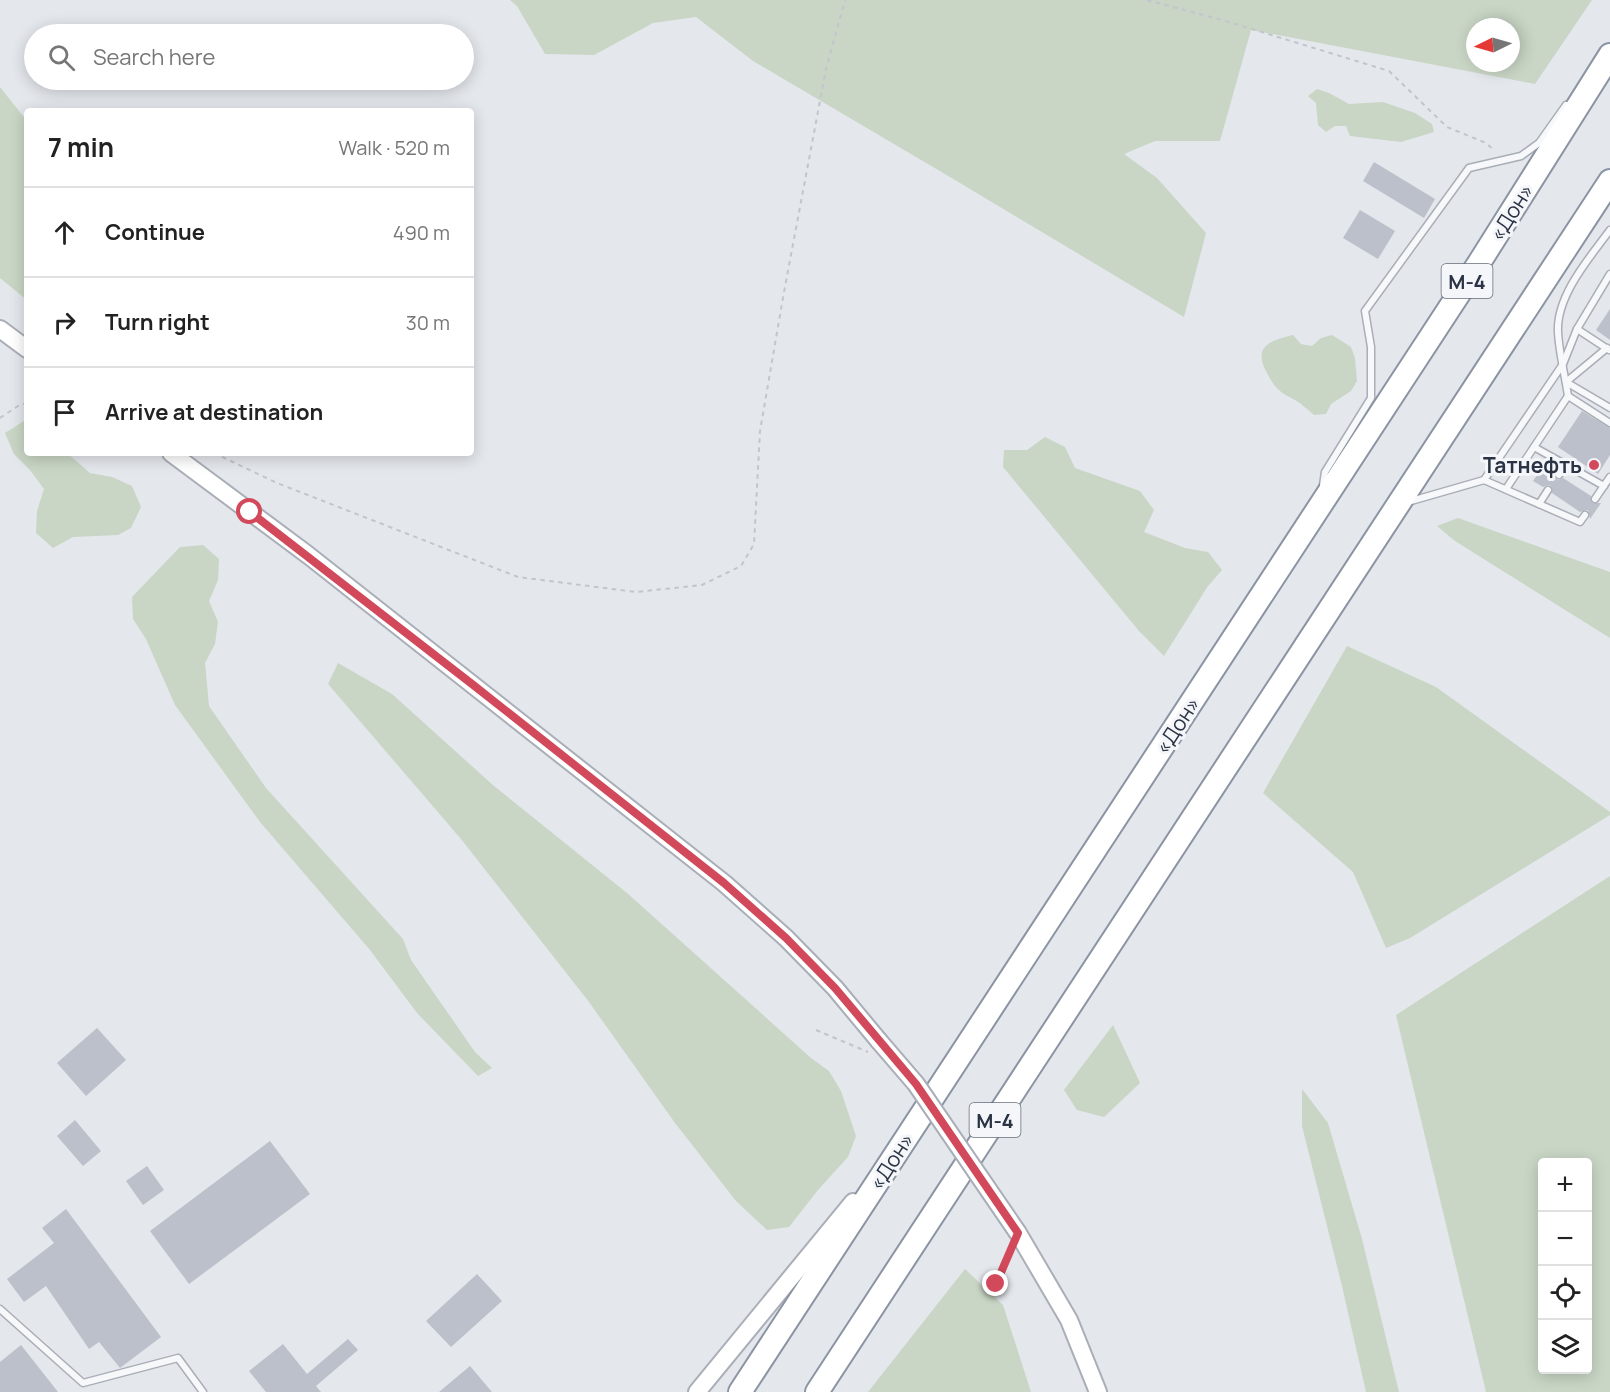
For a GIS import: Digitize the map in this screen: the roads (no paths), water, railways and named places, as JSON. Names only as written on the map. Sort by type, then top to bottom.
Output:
[{"type":"highway","name":"«Дон»","points":[[740,1392],[1479,263],[1610,55]]},
{"type":"highway","name":"М-4","points":[[817,1392],[1328,610],[1562,257],[1610,180]]},
{"type":"street","points":[[0,329],[24,347]]},
{"type":"street","points":[[175,456],[308,555],[724,883],[786,938],[835,988],[916,1084],[1018,1233],[1069,1320],[1098,1392]]},
{"type":"street","points":[[697,1392],[906,1139]]},
{"type":"lane","points":[[1586,79],[1610,55]]},
{"type":"lane","points":[[1321,504],[1325,472],[1371,398],[1371,347],[1365,311],[1469,168],[1521,156],[1539,143],[1572,96]]},
{"type":"lane","points":[[1506,489],[1568,396],[1557,330],[1561,304],[1582,268],[1610,230]]},
{"type":"lane","points":[[1484,480],[1563,364],[1577,328],[1610,274]]},
{"type":"lane","points":[[1566,382],[1608,350],[1577,328]]},
{"type":"lane","points":[[1566,382],[1610,408]]},
{"type":"lane","points":[[1568,396],[1610,423]]},
{"type":"lane","points":[[1534,447],[1604,486]]},
{"type":"lane","points":[[1559,475],[1566,465]]},
{"type":"lane","points":[[1595,499],[1610,477]]},
{"type":"lane","points":[[1406,509],[1412,499],[1484,480],[1580,522],[1585,515]]},
{"type":"lane","points":[[1539,504],[1548,490]]},
{"type":"lane","points":[[1328,610],[1348,596]]},
{"type":"lane","points":[[0,1309],[83,1383],[178,1358],[203,1392]]},
{"type":"place","name":"Татнефть","points":[[1594,465]]}]
